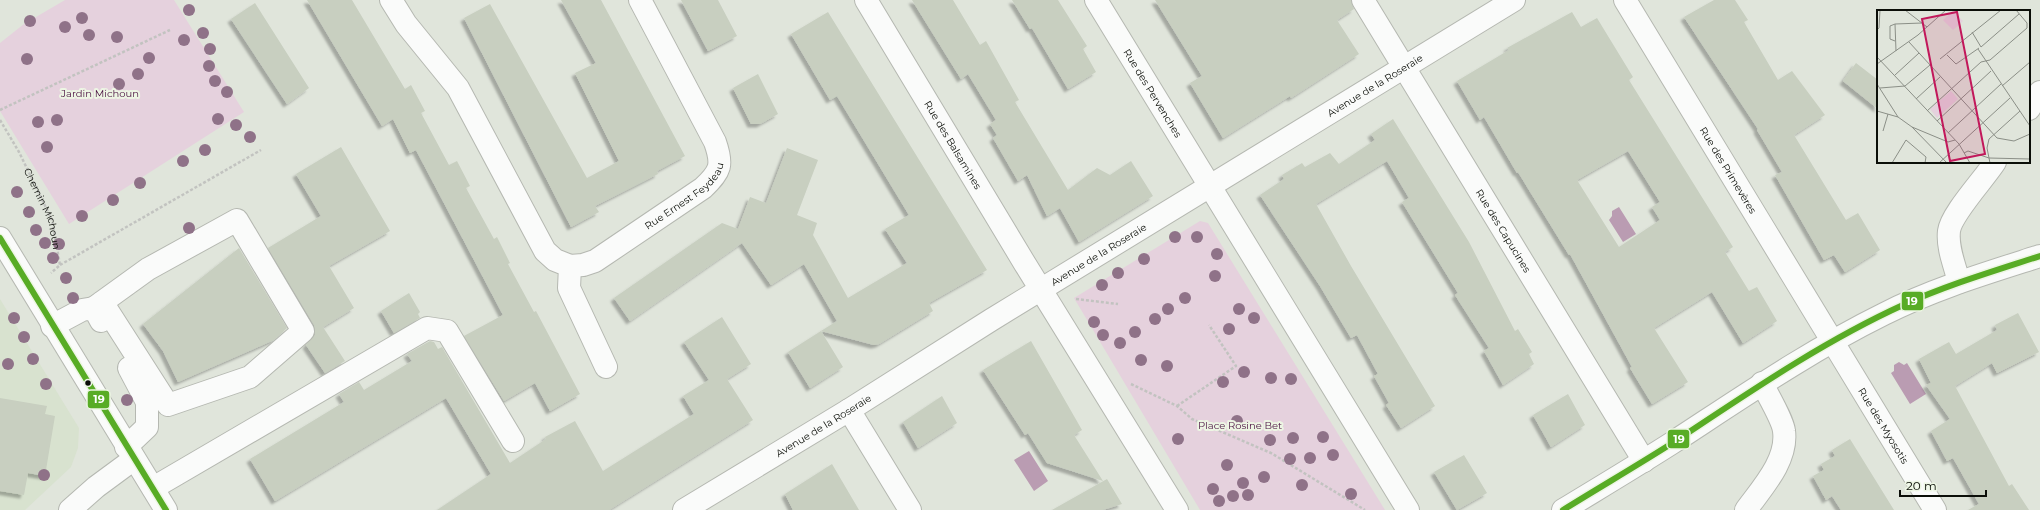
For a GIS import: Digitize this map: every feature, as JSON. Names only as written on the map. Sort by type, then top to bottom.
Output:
[{"type":"street","points":[[390,0],[406,24],[458,88],[545,251],[555,260],[570,266],[569,288],[606,367]]},
{"type":"street","name":"Rue Ernest Feydeau","points":[[570,266],[583,265],[595,261],[703,188],[716,176],[720,166],[715,142],[640,0]]},
{"type":"street","name":"Rue des Balsamines","points":[[866,0],[1041,289]]},
{"type":"street","name":"Rue des Pervenches","points":[[1096,0],[1210,185]]},
{"type":"street","name":"Rue des Capucines","points":[[1363,0],[1644,461]]},
{"type":"street","name":"Avenue de la Roseraie","points":[[684,510],[849,410],[1210,185],[1514,0]]},
{"type":"street","name":"Rue des Primevères","points":[[1625,0],[1832,341]]},
{"type":"street","points":[[2030,107],[2040,92]]},
{"type":"street","points":[[1959,282],[1950,250],[1949,230],[1958,212],[1994,163]]},
{"type":"street","points":[[1210,185],[1408,510]]},
{"type":"street","points":[[52,326],[82,310],[98,305],[148,269],[237,220],[303,331],[250,377],[168,405],[98,305]]},
{"type":"street","points":[[0,238],[52,326],[166,510]]},
{"type":"street","points":[[1563,510],[1644,461],[1762,383],[1832,341],[1885,313],[1959,282],[2040,256]]},
{"type":"street","points":[[1041,289],[1177,510]]},
{"type":"street","points":[[70,510],[96,487],[130,453],[147,427],[147,402],[98,305]]},
{"type":"street","points":[[153,488],[427,328],[447,331],[513,441]]},
{"type":"street","name":"Rue des Myosotis","points":[[1832,341],[1935,510]]},
{"type":"street","points":[[1746,510],[1769,478],[1783,452],[1784,430],[1762,383]]},
{"type":"street","points":[[849,410],[910,510]]},
{"type":"path","points":[[0,110],[170,30]]},
{"type":"path","name":"Chemin Michoun","points":[[0,120],[19,152],[52,220],[60,265]]},
{"type":"path","points":[[31,291],[60,265],[261,150]]},
{"type":"path","points":[[1055,312],[1074,298],[1118,304]]},
{"type":"path","points":[[1177,406],[1236,366],[1209,325]]},
{"type":"path","points":[[1104,390],[1121,383],[1128,383],[1177,406],[1192,419],[1271,453],[1365,510]]},
{"type":"shaded area","points":[[1619,207],[1636,234],[1623,242],[1609,220],[1612,216],[1612,211]]},
{"type":"shaded area","points":[[0,299],[79,428],[78,448],[71,467],[25,510],[0,510]]},
{"type":"shaded area","points":[[1899,362],[1904,365],[1907,363],[1926,394],[1910,404],[1891,373],[1894,371],[1894,365]]},
{"type":"shaded area","points":[[1029,451],[1048,481],[1034,491],[1014,460]]},
{"type":"green space","name":"Jardin Michoun","points":[[65,0],[174,0],[244,112],[69,224],[0,111],[0,43],[24,24]]},
{"type":"green space","name":"Place Rosine Bet","points":[[1200,221],[1208,223],[1385,510],[1200,510],[1074,298]]},
{"type":"building","points":[[307,0],[352,0],[405,89],[411,85],[425,111],[421,113],[449,165],[457,161],[470,186],[466,188],[494,239],[497,237],[510,263],[508,264],[534,312],[536,311],[580,394],[550,411],[535,383],[504,401],[464,336],[503,315],[416,150],[410,153],[393,119],[382,126]]},
{"type":"building","points":[[561,0],[601,0],[685,156],[657,171],[658,174],[595,206],[599,212],[571,227],[464,18],[490,4],[587,178],[619,161],[575,73],[596,63]]},
{"type":"building","points":[[681,0],[718,0],[737,36],[708,51]]},
{"type":"building","points":[[912,0],[953,0],[980,45],[986,41],[1019,100],[1015,102],[1068,190],[1097,168],[1110,175],[1131,161],[1153,196],[1079,242],[1060,208],[1047,216],[1027,175],[1018,181],[993,138],[997,135],[990,124],[996,120],[968,74],[961,79]]},
{"type":"building","points":[[1012,0],[1058,0],[1087,46],[1083,49],[1096,72],[1068,89],[1032,28],[1030,29]]},
{"type":"building","points":[[1155,0],[1351,0],[1354,9],[1337,20],[1359,54],[1291,98],[1290,96],[1223,138],[1190,83],[1202,76]]},
{"type":"building","points":[[1714,0],[1735,0],[1748,20],[1744,22],[1778,80],[1792,71],[1825,115],[1794,135],[1846,220],[1858,213],[1880,250],[1845,272],[1834,255],[1824,260],[1775,175],[1782,172],[1757,130],[1758,129],[1684,17]]},
{"type":"building","points":[[255,3],[309,88],[287,104],[231,19]]},
{"type":"building","points":[[828,12],[987,270],[929,303],[933,311],[879,344],[874,345],[821,331],[837,321],[804,264],[771,285],[742,243],[630,321],[614,298],[722,223],[738,229],[750,197],[766,203],[787,148],[818,160],[797,215],[817,223],[813,235],[848,298],[907,263],[885,229],[909,215],[837,96],[830,100],[791,34]]},
{"type":"building","points":[[1572,12],[1581,27],[1597,18],[1633,77],[1629,80],[1733,247],[1725,252],[1749,291],[1757,287],[1777,321],[1743,343],[1712,292],[1654,328],[1688,382],[1652,404],[1630,368],[1632,367],[1570,254],[1569,255],[1518,172],[1517,173],[1484,117],[1480,120],[1457,81],[1509,50],[1507,48]],"holes":[[[1628,151],[1660,202],[1652,207],[1660,220],[1619,247],[1577,180]]]},
{"type":"building","points":[[1856,63],[1877,79],[1877,108],[1843,81]]},
{"type":"building","points":[[758,74],[778,114],[760,124],[751,124],[733,88]]},
{"type":"building","points":[[1393,119],[1469,242],[1515,331],[1518,329],[1532,352],[1529,354],[1534,364],[1503,385],[1484,351],[1489,348],[1455,295],[1458,293],[1402,202],[1409,198],[1387,161],[1316,204],[1351,266],[1435,406],[1401,428],[1386,405],[1389,403],[1374,376],[1378,374],[1357,335],[1351,338],[1320,286],[1260,195],[1284,179],[1282,175],[1302,163],[1305,167],[1330,153],[1339,164],[1375,140],[1371,134]]},
{"type":"building","points":[[341,147],[390,231],[329,266],[354,308],[323,327],[345,361],[325,373],[306,345],[315,335],[314,325],[268,248],[321,216],[296,174]]},
{"type":"building","points":[[239,248],[287,328],[274,340],[178,382],[163,351],[143,324]]},
{"type":"building","points":[[409,293],[420,312],[418,314],[420,318],[394,333],[381,311]]},
{"type":"building","points":[[2018,313],[2039,352],[1997,373],[1992,363],[1955,386],[2009,486],[2012,484],[2029,510],[1968,510],[1979,504],[1953,458],[1947,461],[1931,431],[1950,419],[1926,385],[1931,383],[1919,359],[1949,342],[1956,354],[1997,330],[1995,325]]},
{"type":"building","points":[[722,317],[751,364],[727,379],[753,420],[609,510],[437,510],[491,474],[446,398],[275,501],[250,459],[344,402],[339,394],[359,382],[364,390],[412,361],[407,354],[430,341],[434,342],[438,349],[442,347],[510,463],[546,439],[545,437],[575,421],[603,471],[694,414],[683,396],[709,380],[684,342]]},
{"type":"building","points":[[821,331],[843,367],[810,388],[788,352]]},
{"type":"building","points":[[1031,341],[1082,430],[1074,435],[1103,481],[1047,463],[1028,433],[1025,435],[983,370]]},
{"type":"building","points":[[1568,394],[1585,425],[1551,447],[1533,415]]},
{"type":"building","points":[[942,396],[957,423],[918,448],[903,422]]},
{"type":"building","points":[[0,398],[47,406],[45,414],[55,416],[45,476],[28,473],[24,495],[0,491]]},
{"type":"building","points":[[1850,439],[1894,510],[1841,510],[1832,496],[1826,500],[1813,476],[1824,470],[1821,464],[1835,456],[1832,450]]},
{"type":"building","points":[[1464,455],[1487,493],[1457,510],[1434,472]]},
{"type":"building","points":[[832,464],[859,510],[793,510],[785,494]]},
{"type":"building","points":[[1107,479],[1122,504],[1103,510],[1052,510]]},
{"type":"transit line","name":"19","points":[[0,238],[166,510]]},
{"type":"transit line","name":"19","points":[[1563,510],[1674,442],[1786,369],[1843,335],[1903,305],[1936,291],[2040,256]]}]
